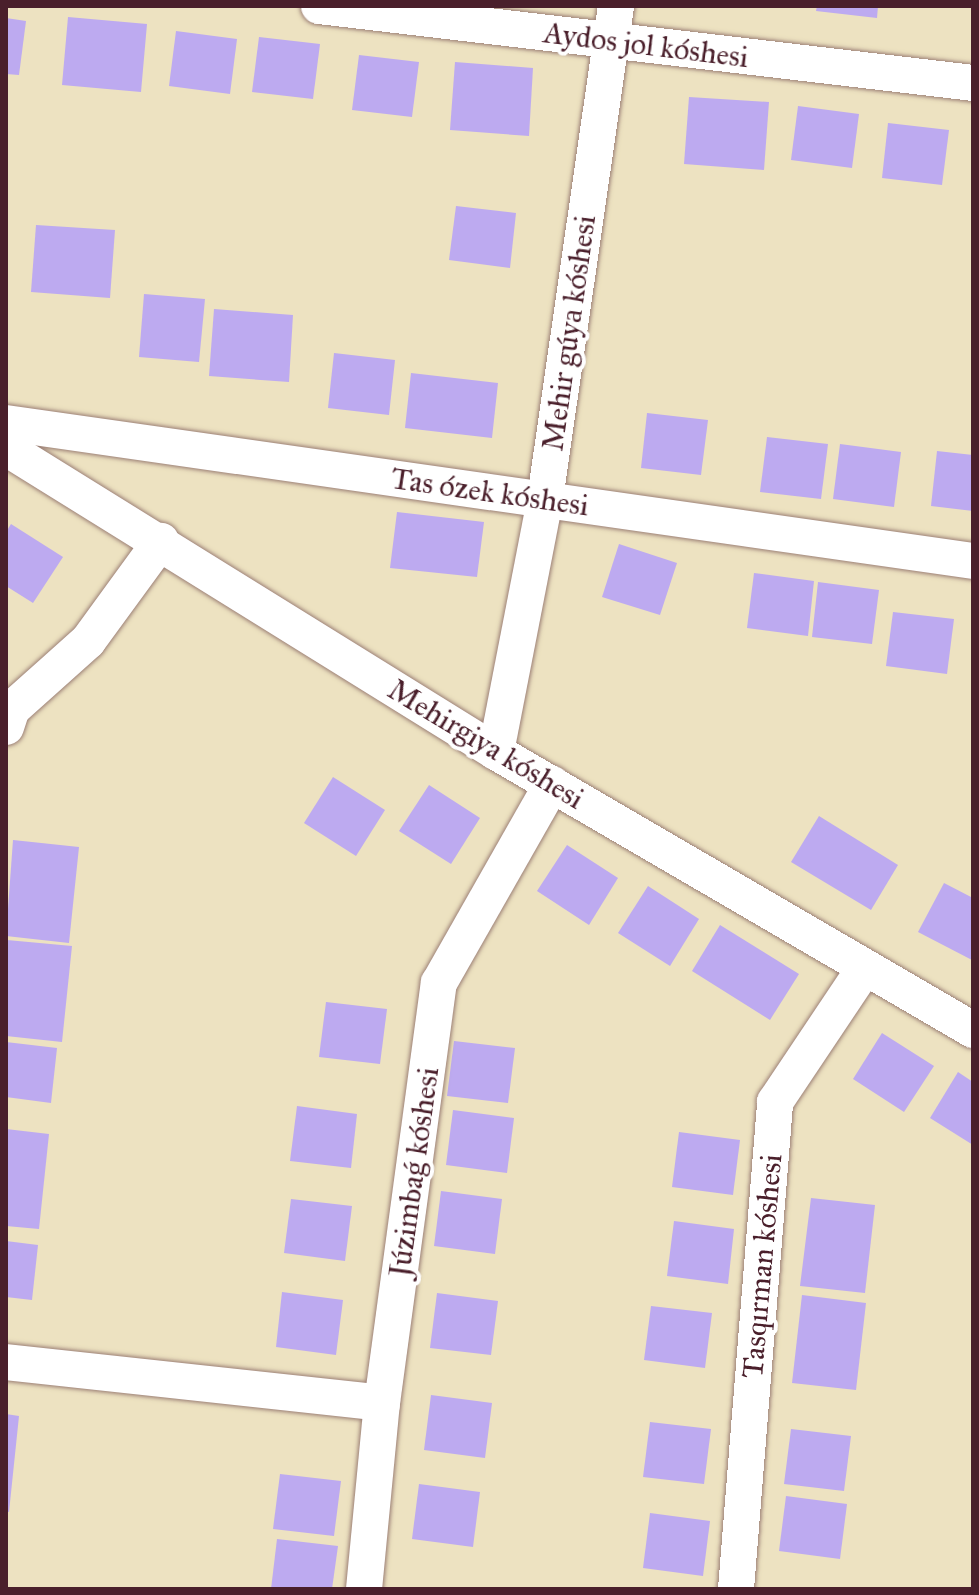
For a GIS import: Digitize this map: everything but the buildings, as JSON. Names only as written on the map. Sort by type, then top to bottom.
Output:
[{"type":"street","name":"Aydos jol kóshesi","points":[[319,6],[614,23],[973,83]]},
{"type":"street","name":"Mehir gúyа kóshesi","points":[[496,752],[511,695],[545,499],[614,23]]},
{"type":"street","name":"Tas ózek kóshesi","points":[[6,423],[973,561]]},
{"type":"street","name":"Mehirgiya kóshesi","points":[[6,448],[161,541],[496,752],[973,1030]]},
{"type":"street","points":[[6,727],[12,709],[88,641],[161,541]]},
{"type":"street","name":"Júzimbaǵ kóshesi","points":[[364,1589],[382,1403],[439,983],[552,784]]},
{"type":"street","name":"Tasqırman kóshesi","points":[[736,1589],[775,1102],[864,969]]},
{"type":"street","points":[[6,1362],[382,1403]]}]
